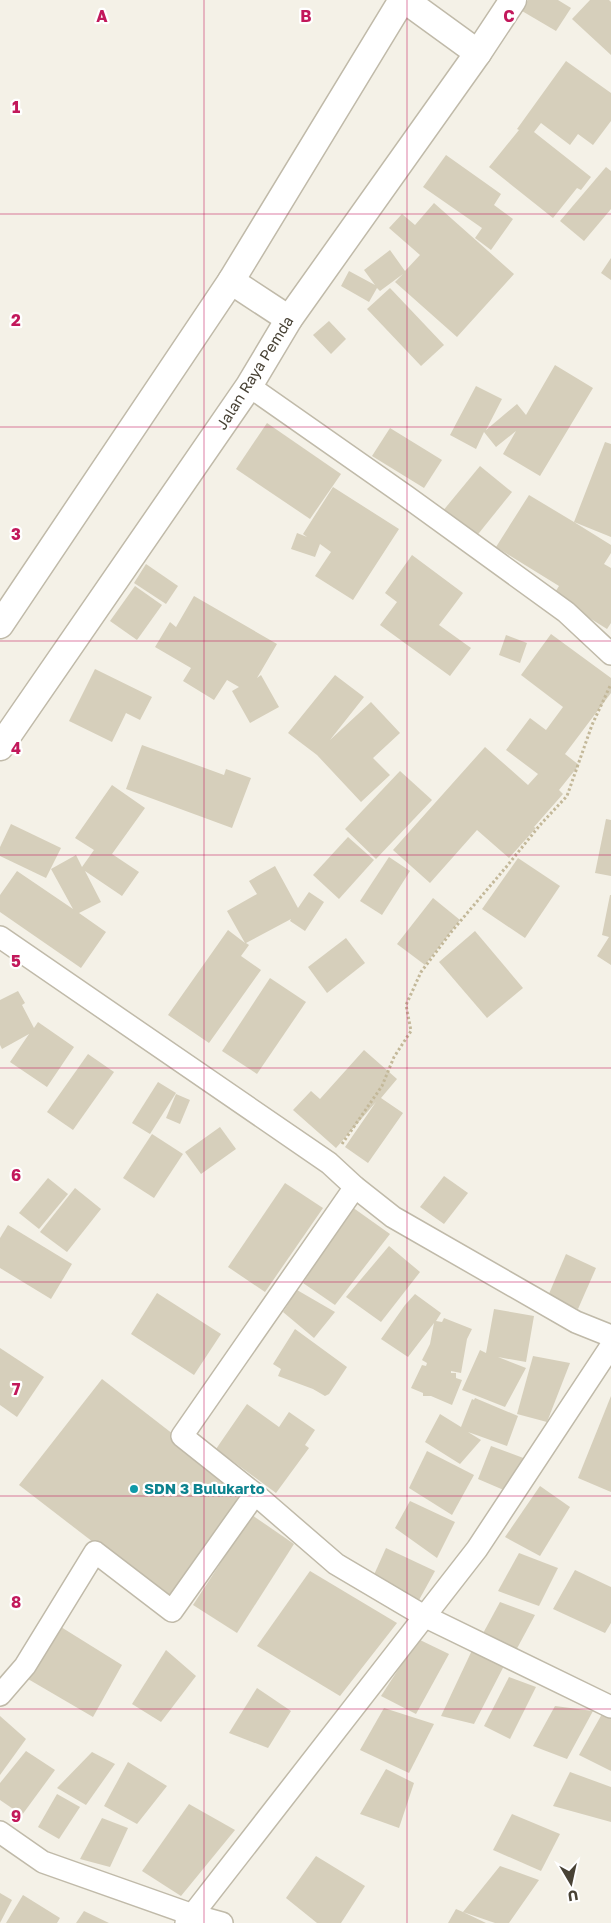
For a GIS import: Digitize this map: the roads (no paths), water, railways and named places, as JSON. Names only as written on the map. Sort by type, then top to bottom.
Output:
[{"type":"street","points":[[0,625],[231,281],[403,0],[478,53]]},
{"type":"street","name":"Jalan Raya Pemda","points":[[0,747],[249,386],[289,319],[478,53],[513,0]]},
{"type":"street","points":[[231,281],[289,319]]},
{"type":"street","points":[[249,386],[406,496],[566,612],[611,654]]},
{"type":"street","points":[[0,938],[329,1163],[355,1187],[393,1217],[576,1322],[611,1336]]},
{"type":"street","points":[[355,1187],[182,1436],[255,1494],[336,1564],[424,1616],[611,1707]]},
{"type":"street","points":[[190,1919],[477,1549],[611,1346]]},
{"type":"street","points":[[0,1695],[25,1666],[95,1552],[172,1611],[255,1494]]},
{"type":"street","points":[[0,1832],[43,1862],[190,1919],[222,1923]]},
{"type":"place","name":"SDN 3 Bulukarto","points":[[134,1489]]}]
